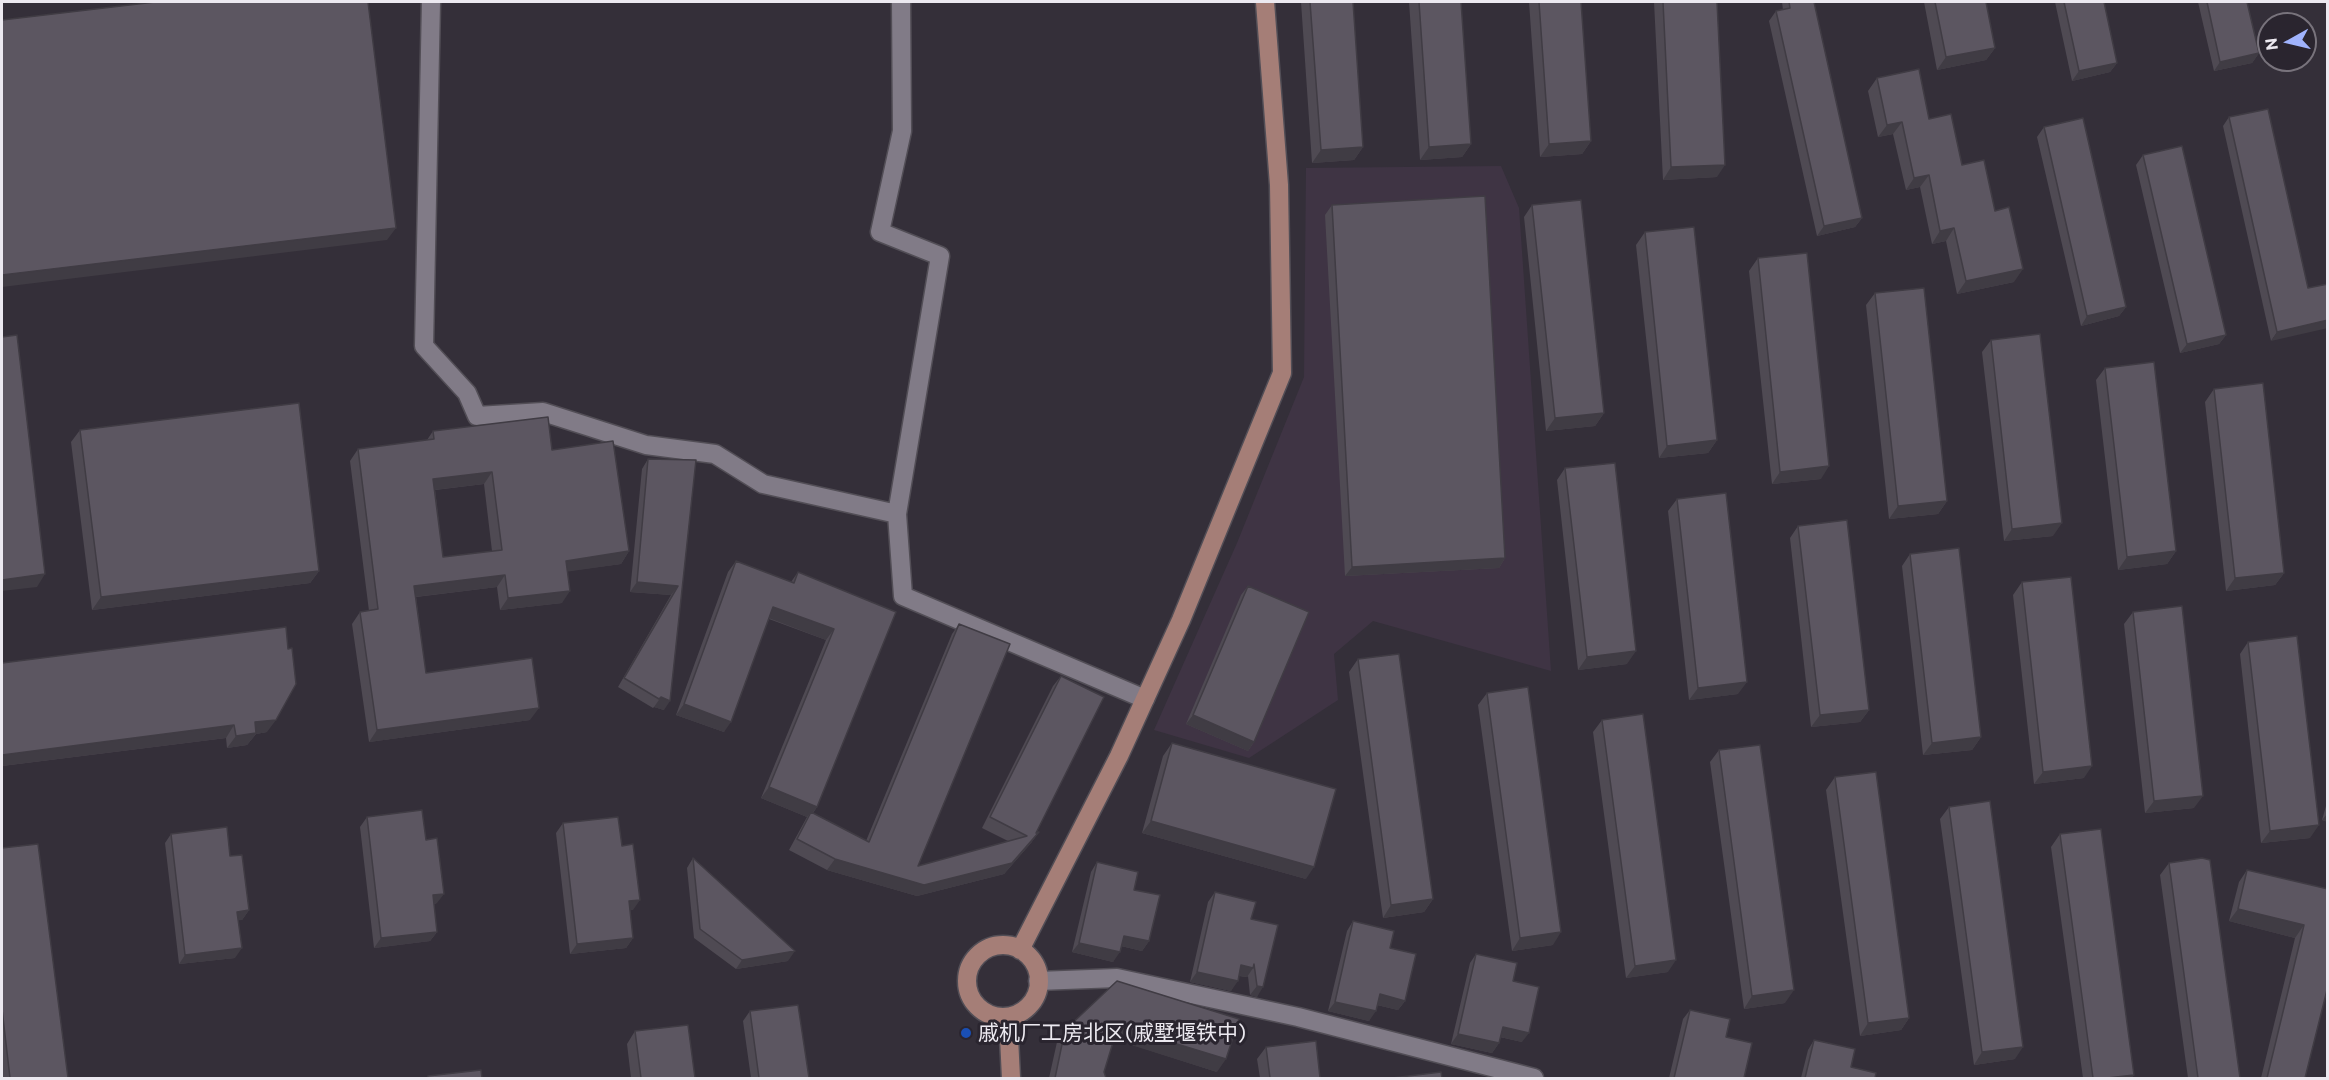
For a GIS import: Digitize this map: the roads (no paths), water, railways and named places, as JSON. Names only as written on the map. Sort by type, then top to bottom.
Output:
[{"type":"street","points":[[431,2],[424,346],[467,393],[477,416],[543,412],[646,445],[715,454],[763,484],[897,514]]},
{"type":"street","points":[[901,2],[902,131],[880,232],[940,256],[897,514],[903,596],[1145,699]]},
{"type":"street","points":[[1020,950],[1119,756],[1145,699],[1185,610],[1282,373],[1279,185],[1265,2]]},
{"type":"street","points":[[996,946],[1008,946],[1020,950],[1030,958],[1036,969],[1038,981],[1036,994],[1030,1005],[1020,1013],[1008,1017],[992,1016],[978,1008],[969,995],[966,980],[971,964],[981,952],[996,946]]},
{"type":"street","points":[[1038,981],[1117,978],[1298,1017],[1534,1078]]},
{"type":"street","points":[[1008,1017],[1011,1078]]},
{"type":"place","name":"戚机厂工房北区(戚墅堰铁中)","points":[[966,1033]]}]
